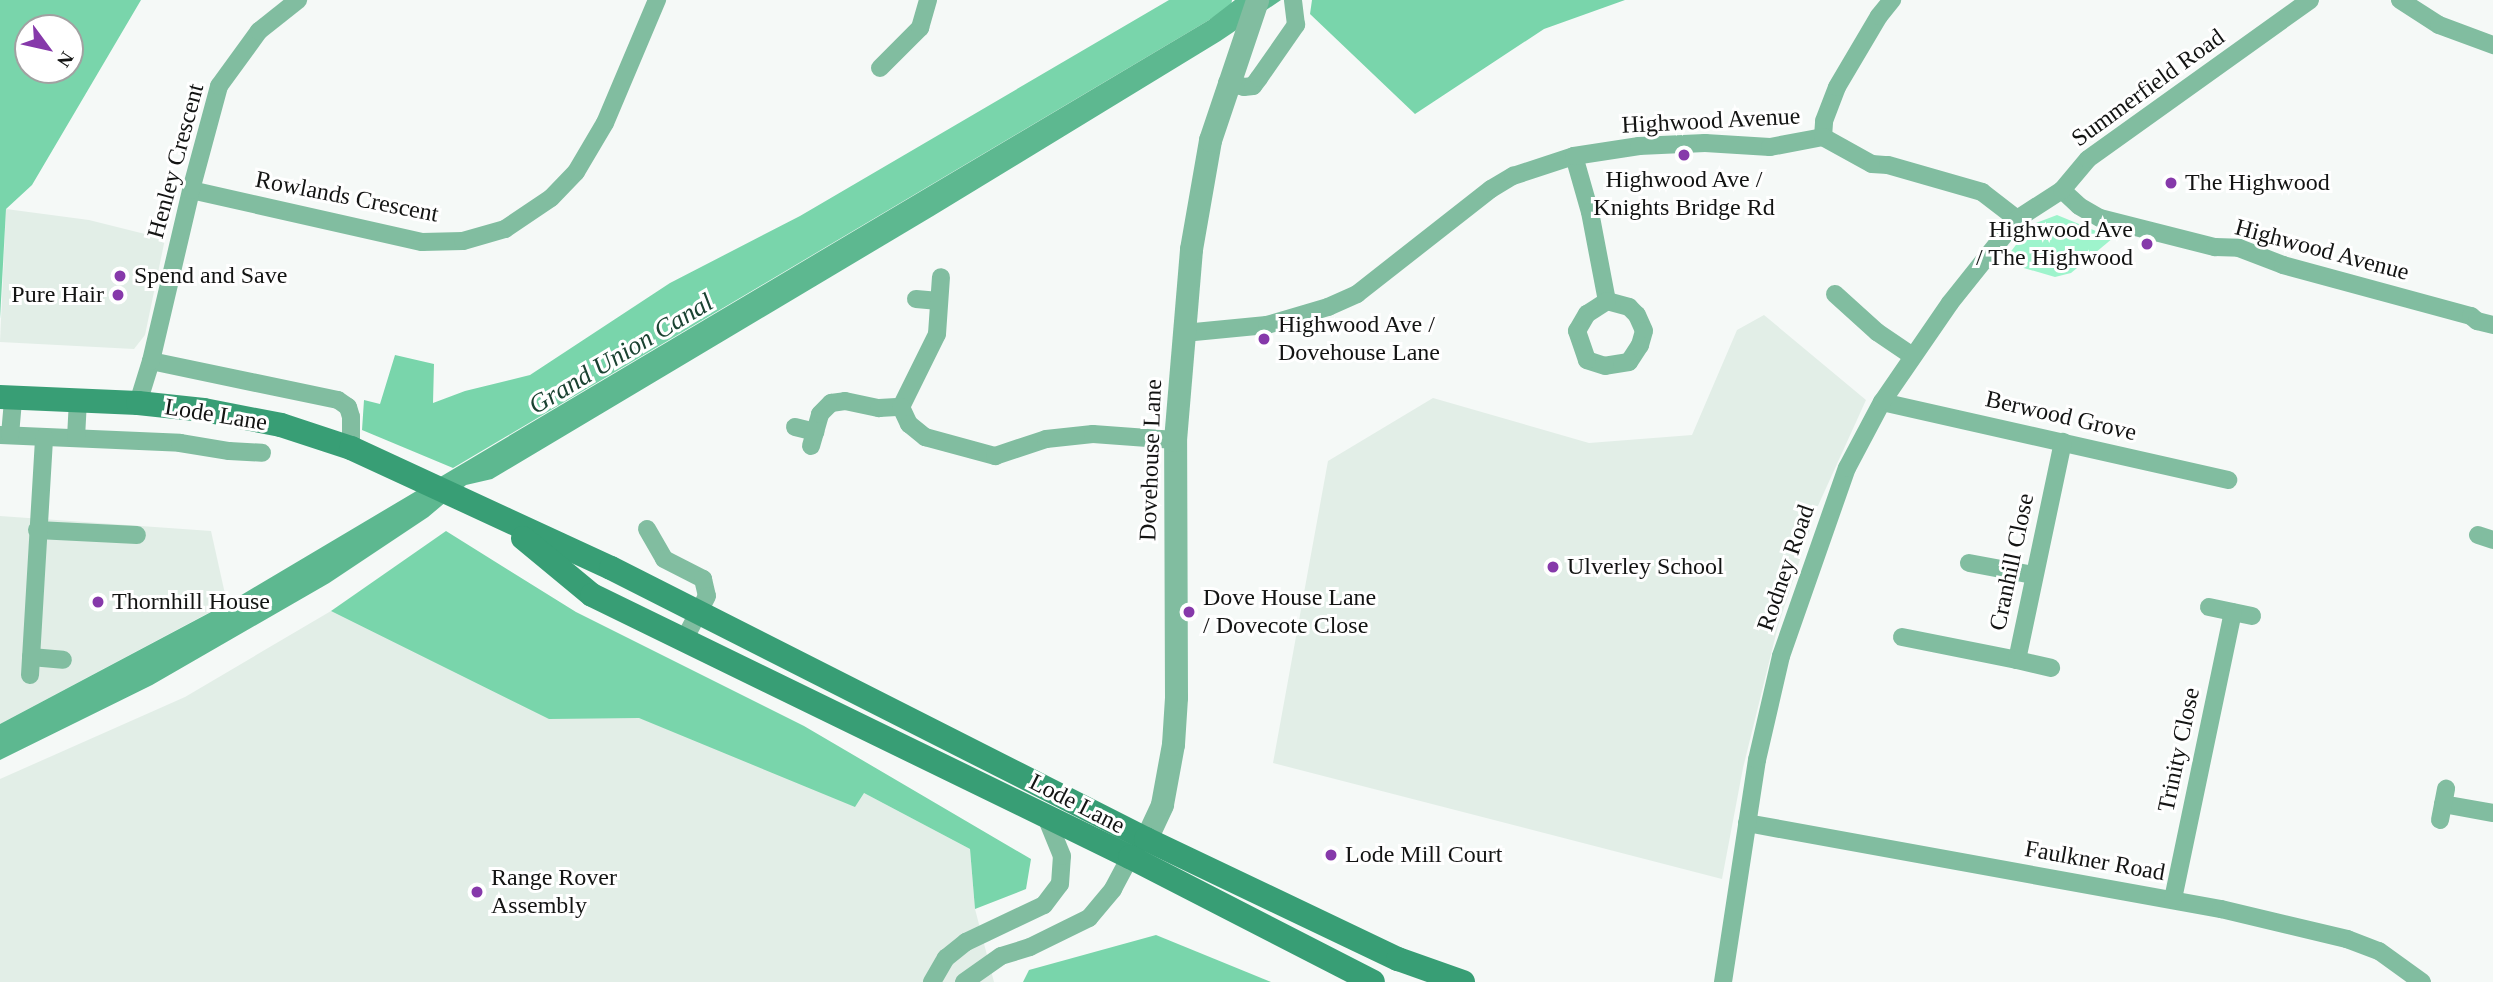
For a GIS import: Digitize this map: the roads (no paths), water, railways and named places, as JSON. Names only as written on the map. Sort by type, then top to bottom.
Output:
[{"type":"main road","name":"Lode Lane","points":[[6,397],[138,402],[204,410],[281,425],[351,448],[611,568],[697,615],[853,690],[1373,982]]},
{"type":"main road","name":"Lode Lane","points":[[498,518],[592,595],[1046,817],[1138,848],[1398,959],[1463,982]]},
{"type":"street","name":"Henley Crescent","points":[[138,402],[151,361],[191,190],[219,86],[259,31],[298,0]]},
{"type":"street","name":"Rowlands Crescent","points":[[191,190],[422,242],[463,241],[505,229],[551,198],[576,172],[605,123],[657,0]]},
{"type":"street","points":[[880,68],[920,28],[928,0]]},
{"type":"street","name":"Dovehouse Lane","points":[[1138,848],[1162,804],[1173,744],[1176,697],[1175,440],[1200,186],[1227,83],[1257,0]]},
{"type":"street","points":[[1227,83],[1253,86],[1297,19],[1293,0]]},
{"type":"street","points":[[1823,137],[1824,121],[1837,86],[1879,16],[1892,0]]},
{"type":"street","name":"Summerfield Road","points":[[2017,219],[2062,191],[2088,159],[2311,0]]},
{"type":"street","points":[[2400,0],[2439,25],[2493,45]]},
{"type":"street","name":"Highwood Avenue","points":[[1184,332],[1267,325],[1328,307],[1357,294],[1491,189],[1513,176],[1574,156],[1639,146],[1791,146],[1823,137],[1872,164],[1888,165],[1982,192],[2017,219]]},
{"type":"street","points":[[1574,156],[1590,212],[1607,301]]},
{"type":"street","name":"Highwood Avenue","points":[[2062,191],[2079,206],[2101,218],[2215,247],[2239,248],[2283,265],[2470,316],[2477,321],[2493,325]]},
{"type":"street","name":"Rodney Road","points":[[1723,982],[1768,705],[1798,604],[1847,468],[1911,355],[2017,219]]},
{"type":"street","points":[[901,407],[937,334],[941,277]]},
{"type":"street","points":[[1835,294],[1877,332],[1911,355]]},
{"type":"street","points":[[916,299],[939,301]]},
{"type":"street","name":"Lode Lane","points":[[151,361],[338,400],[348,407],[351,417],[351,448]]},
{"type":"street","name":"Lode Lane","points":[[6,397],[5,435],[180,443],[229,452],[262,453]]},
{"type":"street","points":[[76,438],[79,401]]},
{"type":"street","points":[[795,427],[813,439],[820,414],[831,403],[845,401],[879,408],[901,407]]},
{"type":"street","name":"Berwood Grove","points":[[1882,402],[2228,480]]},
{"type":"street","points":[[901,407],[909,425],[925,437],[995,456],[1046,439],[1093,434],[1175,440]]},
{"type":"street","points":[[30,676],[44,437]]},
{"type":"street","name":"Cranhill Close","points":[[1902,637],[2017,660],[2063,442]]},
{"type":"street","points":[[647,529],[664,559],[703,579],[707,596],[684,640]]},
{"type":"street","points":[[37,530],[136,536]]},
{"type":"street","points":[[1969,563],[2034,575]]},
{"type":"street","points":[[2209,607],[2252,616]]},
{"type":"street","name":"Trinity Close","points":[[2173,899],[2233,612]]},
{"type":"street","points":[[31,657],[63,660]]},
{"type":"street","points":[[2017,660],[2050,668]]},
{"type":"street","points":[[2443,804],[2493,813]]},
{"type":"street","points":[[932,982],[946,958],[966,942],[1044,905],[1060,884],[1062,856],[1046,817]]},
{"type":"street","name":"Faulkner Road","points":[[1747,823],[2173,899],[2347,939],[2379,951],[2422,982]]},
{"type":"street","points":[[964,982],[1002,956],[1030,947],[1089,918],[1112,889],[1138,848]]},
{"type":"place","name":"Highwood Ave / Knights Bridge Rd","points":[[1684,155]]},
{"type":"place","name":"The Highwood","points":[[2171,183]]},
{"type":"place","name":"Highwood Ave / The Highwood","points":[[2147,244]]},
{"type":"place","name":"Spend and Save","points":[[120,276]]},
{"type":"place","name":"Pure Hair","points":[[118,295]]},
{"type":"place","name":"Highwood Ave / Dovehouse Lane","points":[[1264,339]]},
{"type":"place","name":"Ulverley School","points":[[1553,567]]},
{"type":"place","name":"Thornhill House","points":[[98,602]]},
{"type":"place","name":"Dove House Lane / Dovecote Close","points":[[1189,612]]},
{"type":"place","name":"Lode Mill Court","points":[[1331,855]]},
{"type":"place","name":"Range Rover Assembly","points":[[477,892]]},
{"type":"water label","name":"Grand Union Canal","points":[[621,354]]}]
